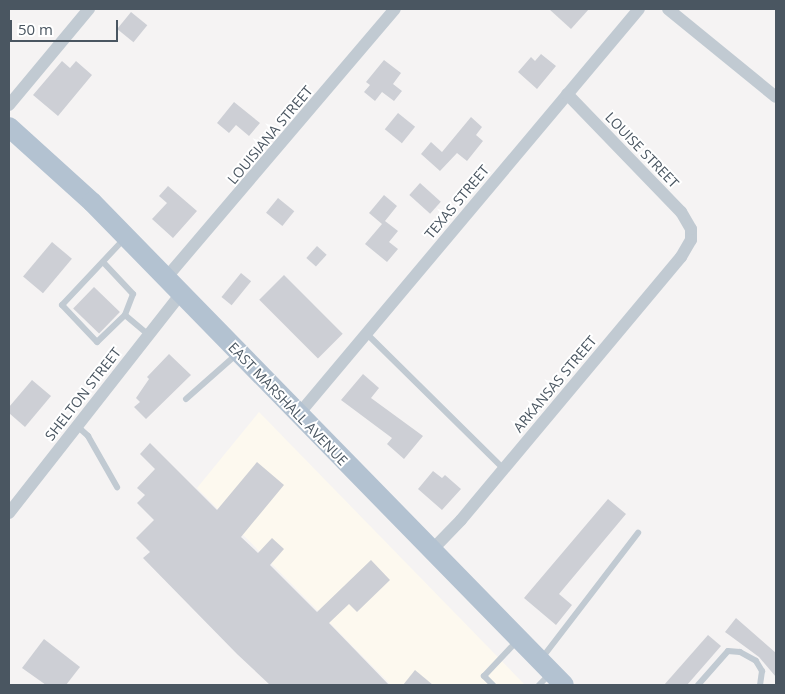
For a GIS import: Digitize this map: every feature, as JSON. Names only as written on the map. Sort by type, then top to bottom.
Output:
[{"type":"main road","name":"EAST MARSHALL AVENUE","points":[[9,126],[53,165],[126,237],[518,640],[548,676]]},
{"type":"street","points":[[9,105],[89,9]]},
{"type":"street","name":"LOUISIANA STREET","points":[[166,278],[395,9]]},
{"type":"street","name":"TEXAS STREET","points":[[298,415],[639,9]]},
{"type":"street","points":[[668,9],[776,97]]},
{"type":"street","name":"LOUISE STREET","points":[[567,94],[681,212],[691,229]]},
{"type":"street","name":"ARKANSAS STREET","points":[[431,551],[504,468],[681,257],[691,240],[691,229]]},
{"type":"street","name":"SHELTON STREET","points":[[9,513],[181,294]]},
{"type":"lane","points":[[102,262],[132,294],[125,315],[97,342],[62,305],[102,262],[126,237]]},
{"type":"lane","points":[[125,315],[149,335]]},
{"type":"lane","points":[[367,334],[504,468]]},
{"type":"lane","points":[[186,399],[238,353]]},
{"type":"lane","points":[[77,426],[88,436],[117,487]]},
{"type":"lane","points":[[548,676],[638,532]]},
{"type":"lane","points":[[493,685],[484,676],[518,640]]},
{"type":"lane","points":[[698,685],[728,651],[740,652],[756,661],[762,671],[760,685]]},
{"type":"shaded area","points":[[259,412],[525,685],[391,685],[197,488]]},
{"type":"building","points":[[549,9],[589,9],[571,29]]},
{"type":"building","points":[[131,12],[147,25],[133,42],[117,29]]},
{"type":"building","points":[[541,54],[556,66],[537,89],[518,72],[531,57],[535,61]]},
{"type":"building","points":[[384,60],[401,73],[393,84],[402,91],[394,101],[382,92],[375,101],[364,92],[370,85],[366,82]]},
{"type":"building","points":[[62,61],[70,68],[76,61],[92,75],[58,116],[33,95]]},
{"type":"building","points":[[234,102],[260,123],[249,136],[236,125],[229,133],[217,123]]},
{"type":"building","points":[[398,113],[415,127],[402,143],[385,129]]},
{"type":"building","points":[[471,117],[482,127],[476,135],[483,141],[467,161],[457,153],[440,171],[421,154],[431,142],[442,152]]},
{"type":"building","points":[[420,183],[441,202],[430,214],[409,195]]},
{"type":"building","points":[[168,186],[197,211],[173,238],[152,219],[167,203],[159,196]]},
{"type":"building","points":[[384,195],[397,206],[385,221],[398,231],[389,242],[398,249],[387,262],[365,244],[382,224],[369,213]]},
{"type":"building","points":[[278,198],[294,211],[282,226],[266,213]]},
{"type":"building","points":[[52,242],[72,259],[43,293],[23,276]]},
{"type":"building","points":[[317,246],[327,255],[316,267],[306,258]]},
{"type":"building","points":[[241,273],[251,281],[232,305],[221,297]]},
{"type":"building","points":[[284,275],[343,334],[318,358],[259,300]]},
{"type":"building","points":[[94,287],[120,312],[99,334],[73,309]]},
{"type":"building","points":[[169,354],[191,375],[146,419],[134,407],[140,402],[136,398],[149,379],[147,377]]},
{"type":"building","points":[[363,374],[379,388],[371,398],[423,436],[404,459],[387,444],[392,438],[341,400]]},
{"type":"building","points":[[32,380],[51,396],[25,427],[9,413],[9,407]]},
{"type":"building","points":[[150,443],[217,510],[257,462],[284,485],[241,537],[258,553],[272,538],[284,549],[270,565],[317,612],[371,560],[390,580],[357,612],[349,604],[329,623],[389,685],[270,685],[237,654],[143,558],[150,552],[136,538],[154,520],[137,503],[145,495],[137,488],[155,469],[140,454]]},
{"type":"building","points":[[433,471],[442,478],[445,475],[461,489],[442,510],[418,489]]},
{"type":"building","points":[[608,499],[626,514],[559,594],[572,605],[556,625],[524,598]]},
{"type":"building","points":[[736,618],[776,653],[776,677],[759,657],[725,632]]},
{"type":"building","points":[[708,635],[721,646],[687,685],[664,685]]},
{"type":"building","points":[[44,639],[80,667],[66,685],[46,685],[22,668]]},
{"type":"building","points":[[415,670],[433,685],[403,685]]}]
